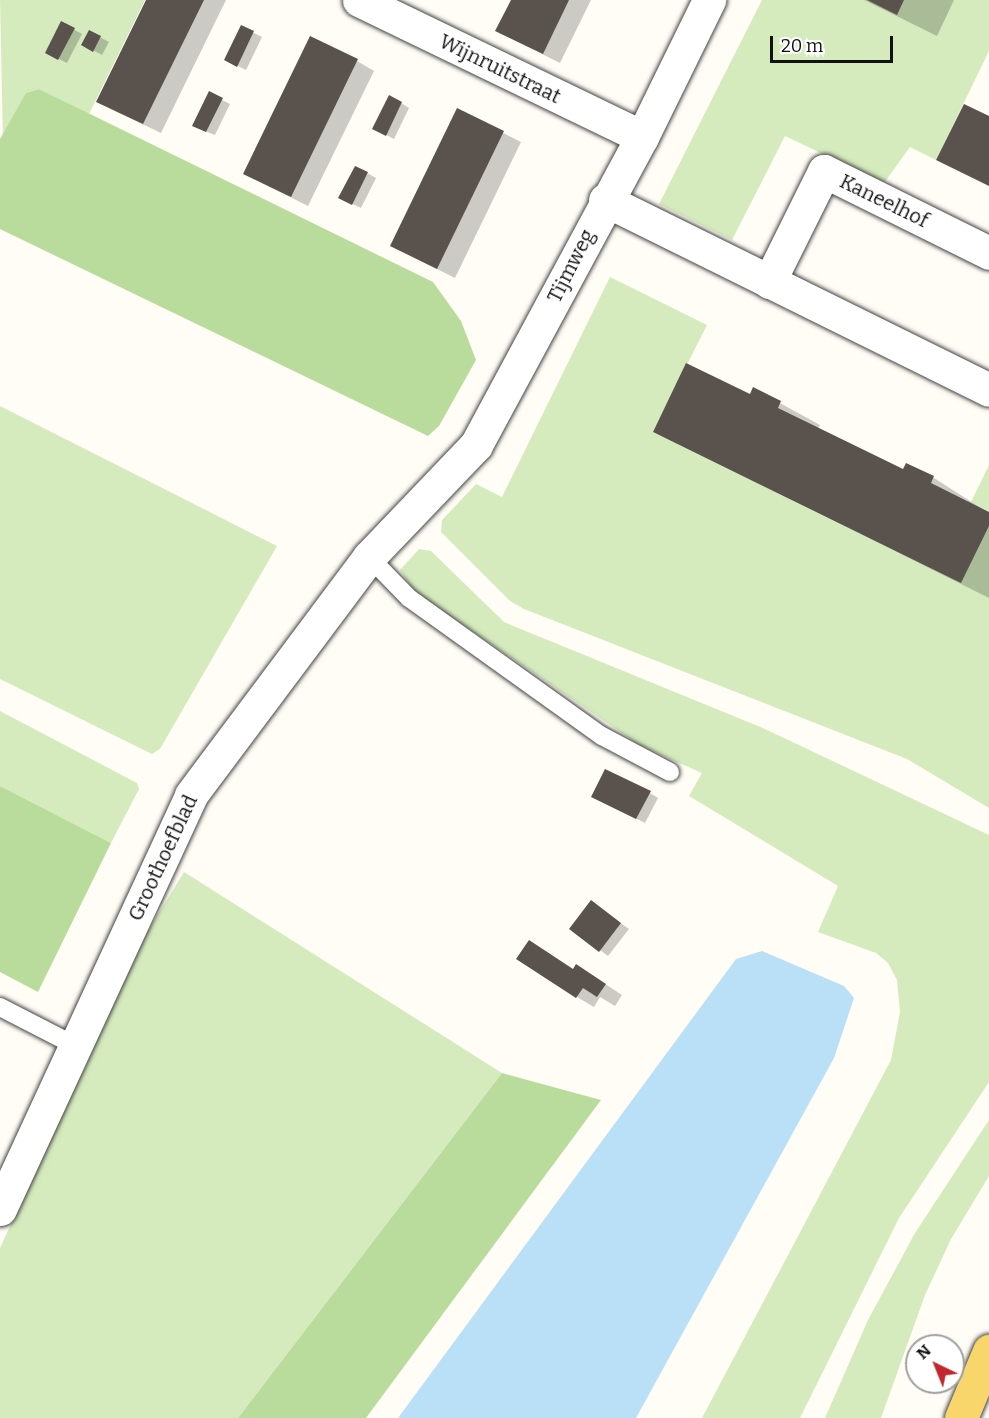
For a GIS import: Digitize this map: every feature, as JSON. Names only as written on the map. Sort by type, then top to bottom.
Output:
[{"type":"main road","points":[[961,1418],[989,1351]]},
{"type":"street","name":"Wijnruitstraat","points":[[359,0],[642,137]]},
{"type":"street","name":"Tijmweg","points":[[410,516],[476,446],[605,201],[642,137],[709,0]]},
{"type":"street","name":"Kaneelhof","points":[[769,282],[824,171],[989,253]]},
{"type":"street","points":[[605,201],[989,390]]},
{"type":"street","name":"Groothoefblad","points":[[0,1209],[190,795],[369,557],[410,516]]},
{"type":"lane","points":[[369,557],[418,604],[602,735],[670,772]]},
{"type":"lane","points":[[0,1007],[74,1045]]},
{"type":"green space","points":[[0,0],[145,0],[89,114],[39,89],[26,93],[3,140]]},
{"type":"green space","points":[[762,0],[867,0],[897,14],[904,0],[989,0],[989,51],[936,160],[910,147],[884,183],[785,136],[732,240],[659,204]]},
{"type":"green space","points":[[39,89],[433,282],[461,321],[476,360],[439,426],[428,436],[0,229],[0,139],[26,93]]},
{"type":"green space","points":[[610,277],[707,325],[653,432],[961,582],[989,526],[989,808],[907,759],[524,609],[510,601],[441,532],[442,520],[476,484],[502,497]]},
{"type":"green space","points":[[0,406],[277,546],[160,749],[152,754],[0,679]]},
{"type":"green space","points":[[989,465],[989,512],[971,502]]},
{"type":"green space","points":[[419,549],[431,551],[504,622],[765,729],[989,835],[989,1082],[899,1218],[800,1418],[702,1418],[891,1060],[900,1012],[897,980],[888,963],[876,953],[818,932],[838,886],[689,796],[702,773],[641,746],[415,592],[400,570]]},
{"type":"green space","points":[[0,711],[137,783],[139,789],[111,843],[0,786]]},
{"type":"green space","points":[[0,786],[111,843],[38,992],[0,972]]},
{"type":"green space","points":[[184,872],[502,1073],[238,1418],[0,1418],[0,1248],[132,957]]},
{"type":"green space","points":[[502,1073],[601,1100],[366,1418],[238,1418]]},
{"type":"green space","points":[[989,1120],[989,1176],[951,1239],[925,1295],[911,1334],[905,1334],[905,1351],[881,1418],[825,1418],[868,1320],[915,1233]]},
{"type":"water","points":[[762,951],[844,986],[854,998],[834,1058],[636,1418],[398,1418],[736,959]]},
{"type":"building","points":[[146,0],[204,0],[143,124],[96,102]]},
{"type":"building","points":[[511,0],[569,0],[543,54],[495,31]]},
{"type":"building","points":[[867,0],[904,0],[897,15]]},
{"type":"building","points":[[61,21],[75,28],[58,60],[45,53]]},
{"type":"building","points":[[241,25],[254,31],[237,67],[224,60]]},
{"type":"building","points":[[89,30],[101,36],[93,52],[81,45]]},
{"type":"building","points":[[310,36],[358,59],[291,197],[243,174]]},
{"type":"building","points":[[209,91],[223,98],[206,132],[192,126]]},
{"type":"building","points":[[389,95],[402,102],[386,136],[372,129]]},
{"type":"building","points":[[964,104],[989,116],[989,186],[936,160]]},
{"type":"building","points":[[457,108],[504,131],[437,269],[390,246]]},
{"type":"building","points":[[355,166],[368,172],[352,205],[338,198]]},
{"type":"building","points":[[686,363],[750,394],[753,387],[781,401],[778,408],[903,469],[906,463],[934,476],[931,483],[989,512],[989,526],[961,583],[653,432]]},
{"type":"building","points":[[605,769],[651,791],[636,819],[591,797]]},
{"type":"building","points":[[591,900],[621,923],[599,952],[569,929]]},
{"type":"building","points":[[529,940],[573,969],[576,964],[606,984],[597,997],[583,988],[576,998],[516,959]]}]
